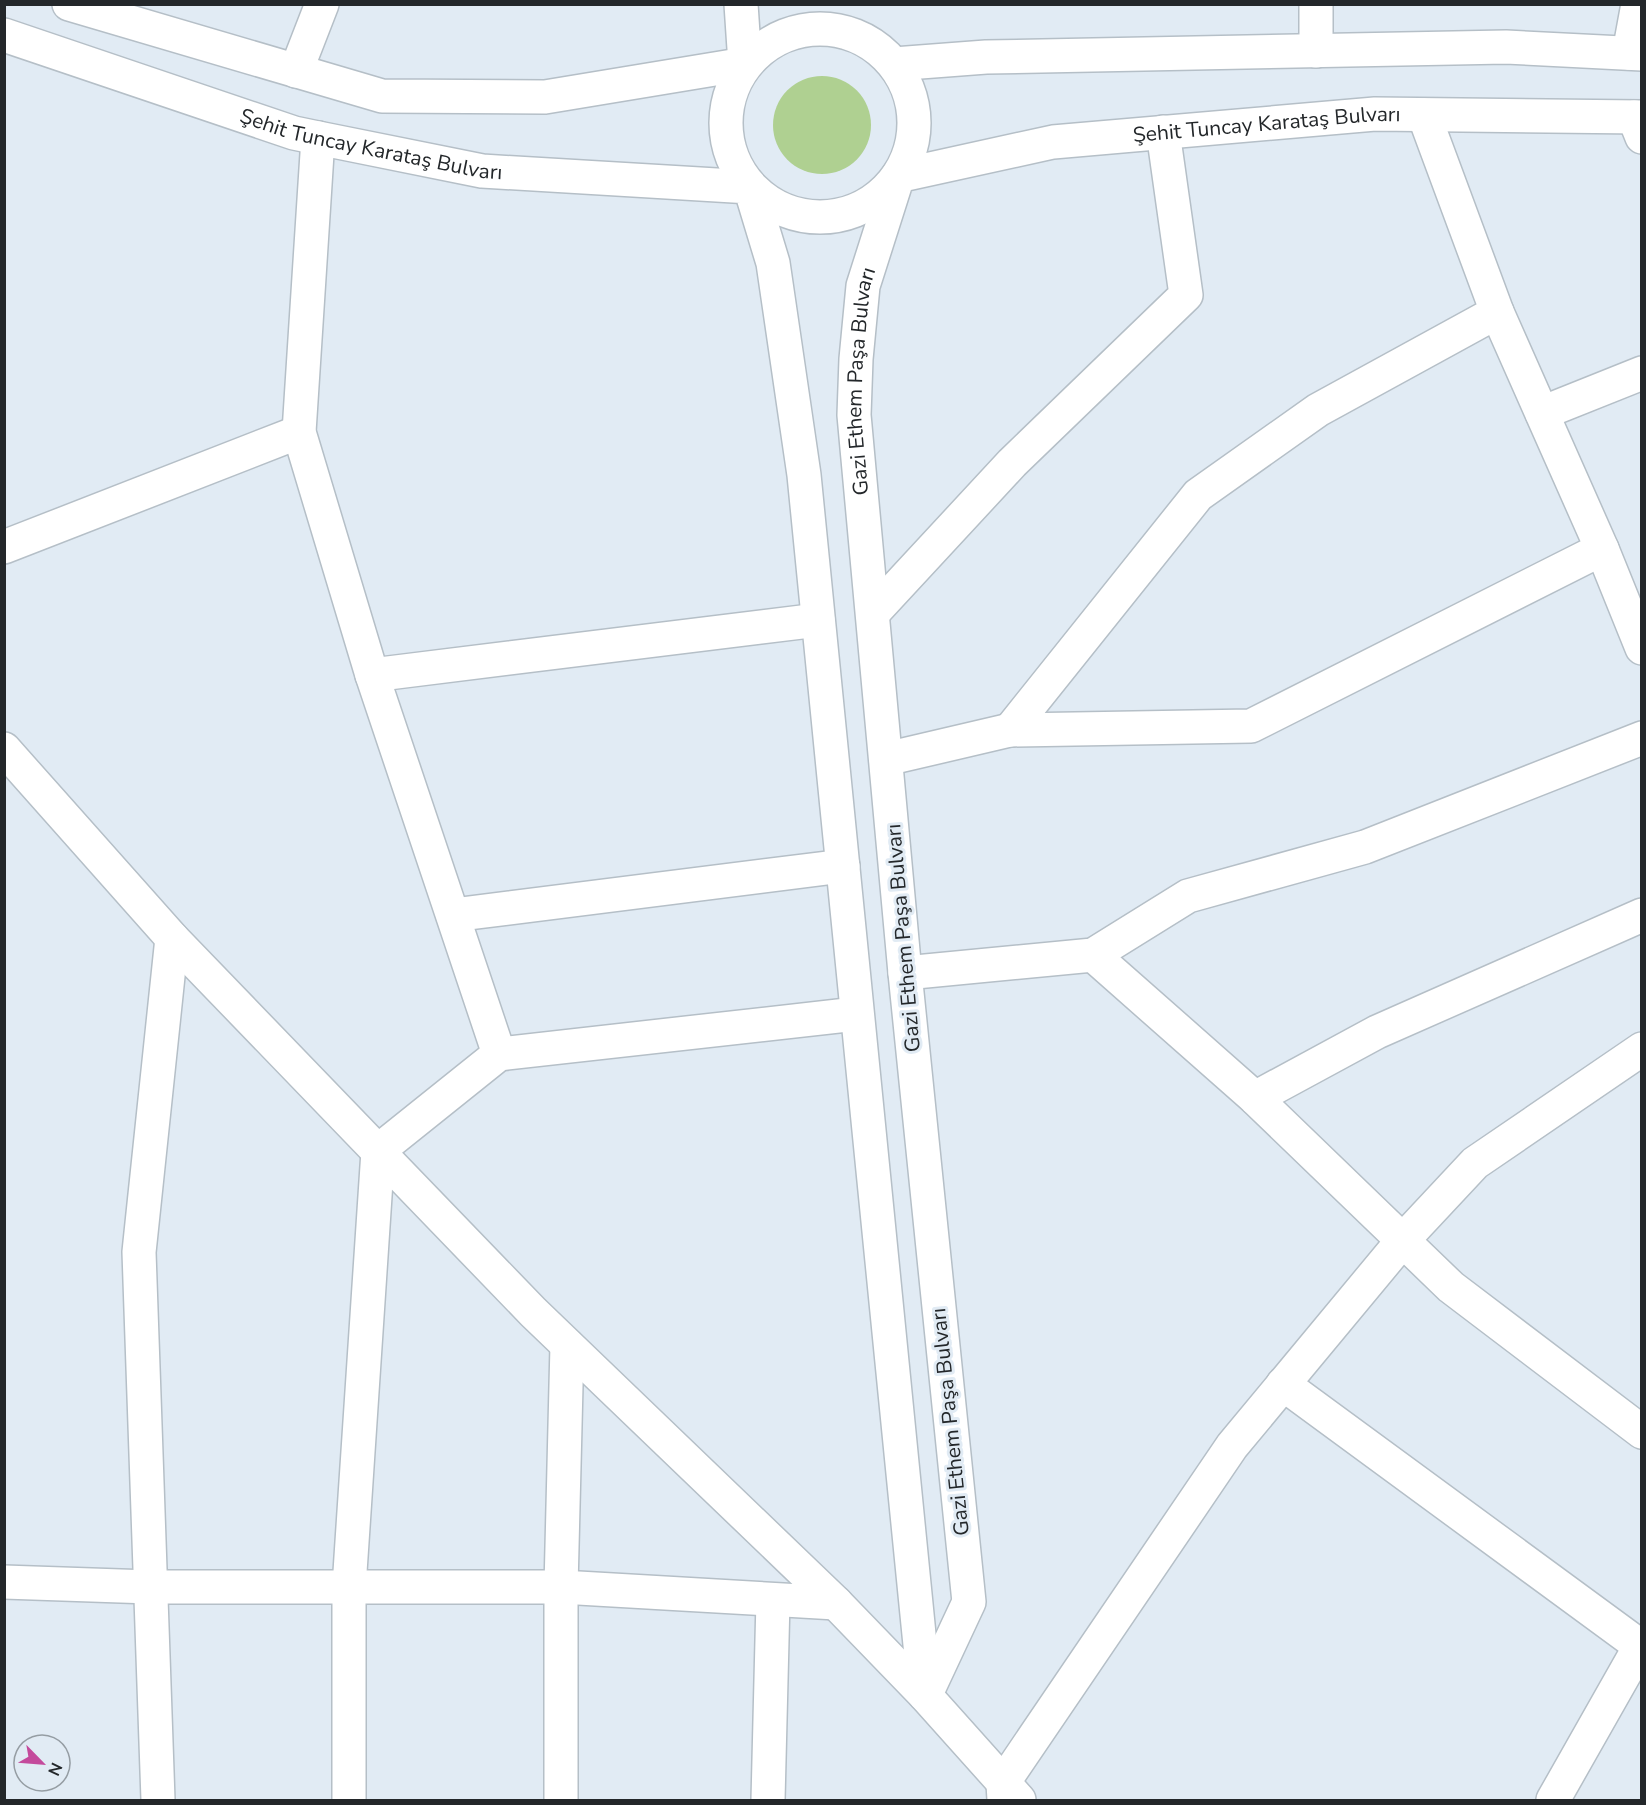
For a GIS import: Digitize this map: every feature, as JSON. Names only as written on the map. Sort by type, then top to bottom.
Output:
[{"type":"street","points":[[69,4],[144,15],[296,71],[382,96],[545,97],[745,64]]},
{"type":"street","points":[[296,71],[322,4]]},
{"type":"street","points":[[741,4],[745,64]]},
{"type":"street","points":[[1316,4],[1316,51]]},
{"type":"street","points":[[894,64],[986,57],[1506,47],[1635,53],[1638,4]]},
{"type":"street","points":[[750,187],[781,208],[798,215],[826,217],[862,206],[879,197],[898,176],[911,149],[915,119],[909,90],[894,64],[874,45],[848,32],[819,28],[792,32],[766,45],[745,64],[733,87],[726,122],[727,140],[735,165],[750,187],[773,263],[804,475],[925,1695]]},
{"type":"street","name":"Şehit Tuncay Karataş Bulvarı","points":[[4,35],[294,133],[318,138],[482,171],[750,187]]},
{"type":"street","name":"Şehit Tuncay Karataş Bulvarı","points":[[898,176],[1053,142],[1375,114],[1424,114],[1639,124]]},
{"type":"street","points":[[1424,114],[1497,312],[1602,549],[1641,648]]},
{"type":"street","points":[[873,613],[1012,463],[1186,295],[1163,132]]},
{"type":"street","points":[[318,138],[298,432],[372,675],[499,1054]]},
{"type":"street","name":"Gazi Ethem Paşa Bulvarı","points":[[898,176],[863,286],[856,359],[854,415],[905,973],[969,1602],[925,1695]]},
{"type":"street","points":[[1010,730],[1198,495],[1318,410],[1497,312]]},
{"type":"street","points":[[1542,413],[1641,373]]},
{"type":"street","points":[[4,547],[298,432]]},
{"type":"street","points":[[886,759],[1010,730],[1251,726],[1602,549]]},
{"type":"street","points":[[372,675],[818,620]]},
{"type":"street","points":[[905,973],[1093,955],[1188,896],[1365,847],[1641,738]]},
{"type":"street","points":[[4,749],[172,938],[567,1345],[836,1603],[925,1695],[1009,1795],[1232,1446],[1403,1240],[1475,1163],[1641,1049]]},
{"type":"street","points":[[453,915],[843,866]]},
{"type":"street","points":[[1255,1098],[1377,1032],[1641,915]]},
{"type":"street","points":[[158,1800],[139,1252],[172,938]]},
{"type":"street","points":[[1093,955],[1255,1098],[1451,1287],[1641,1432]]},
{"type":"street","points":[[349,1800],[349,1587],[378,1151],[499,1054],[856,1014]]},
{"type":"street","points":[[561,1800],[561,1587],[567,1345]]},
{"type":"street","points":[[1283,1384],[1641,1645],[1553,1800]]},
{"type":"street","points":[[4,1582],[150,1587],[561,1587],[836,1603]]},
{"type":"street","points":[[768,1800],[773,1600]]},
{"type":"green space","points":[[822,76],[841,80],[857,90],[867,106],[871,125],[867,144],[857,160],[841,170],[822,174],[803,170],[787,160],[777,144],[773,125],[777,106],[787,90],[803,80]]}]
